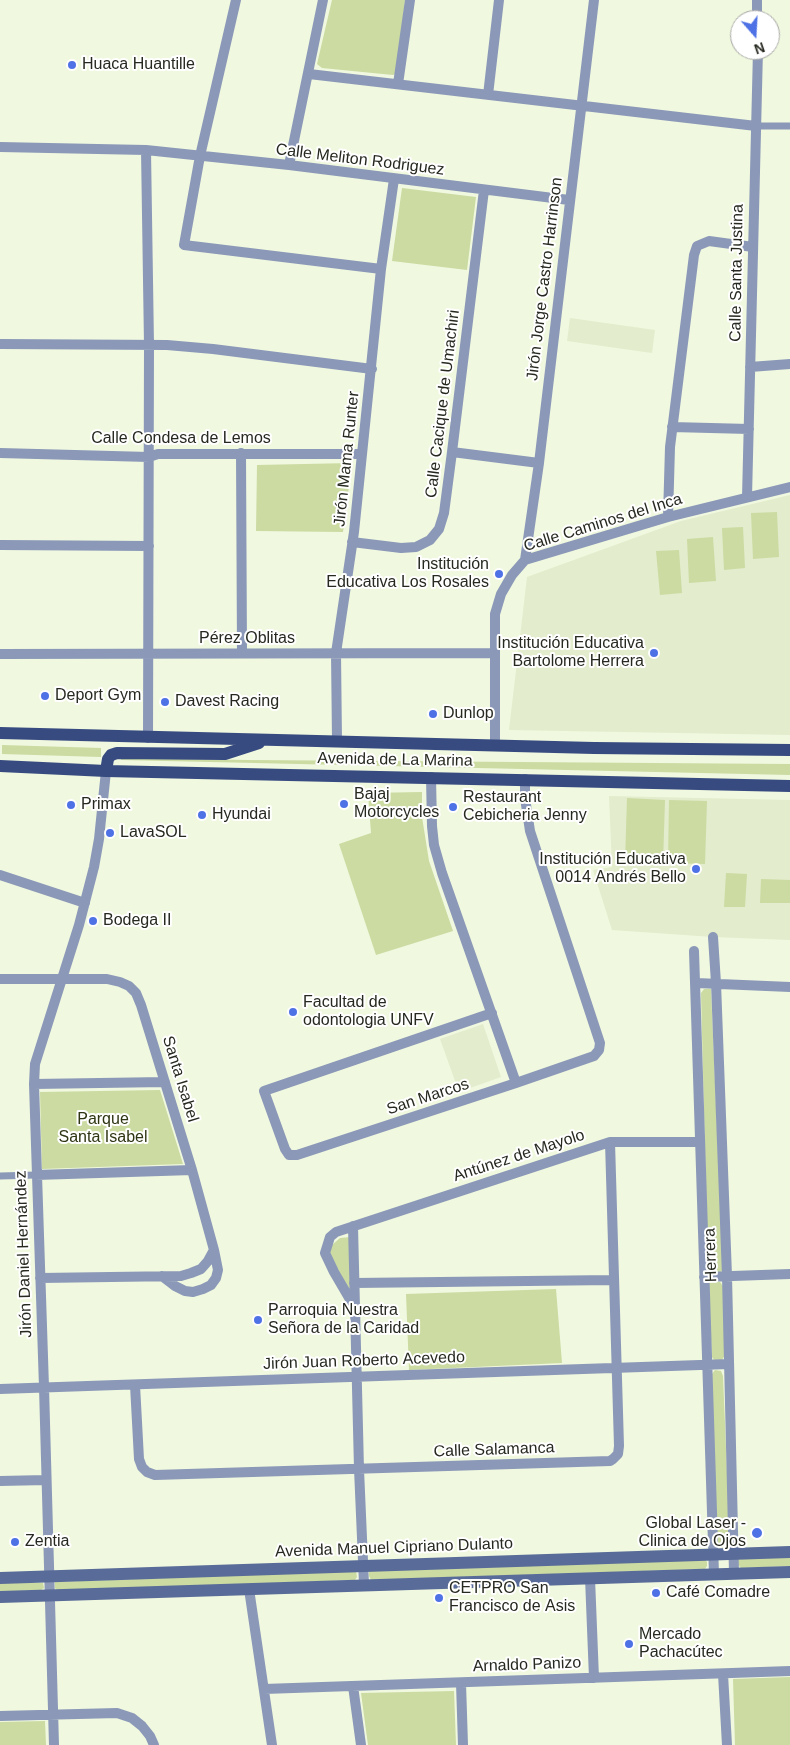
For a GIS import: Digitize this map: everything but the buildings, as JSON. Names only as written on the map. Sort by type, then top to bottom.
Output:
[{"type":"main road","name":"Avenida de La Marina","points":[[0,733],[495,746],[790,750]]},
{"type":"main road","points":[[106,770],[108,759],[117,752],[225,754],[269,740]]},
{"type":"main road","name":"Avenida de La Marina","points":[[0,766],[790,786]]},
{"type":"main road","name":"Avenida Manuel Cipriano Dulanto","points":[[0,1578],[790,1552]]},
{"type":"main road","points":[[0,1597],[790,1572]]},
{"type":"street","points":[[236,0],[200,156],[184,245],[381,269]]},
{"type":"street","points":[[290,165],[323,0]]},
{"type":"street","points":[[398,84],[410,0]]},
{"type":"street","points":[[488,95],[500,0]]},
{"type":"street","name":"Jirón Jorge Castro Harrinson","points":[[525,560],[539,463],[594,0]]},
{"type":"street","name":"Calle Santa Justina","points":[[747,497],[758,60]]},
{"type":"street","points":[[309,74],[756,126],[790,126]]},
{"type":"street","name":"Calle Meliton Rodriguez","points":[[0,147],[146,150],[290,165],[569,200]]},
{"type":"street","points":[[146,150],[149,345],[148,738]]},
{"type":"street","name":"Jirón Mama Runter","points":[[337,741],[336,653],[352,542],[372,369],[381,269],[394,179]]},
{"type":"street","name":"Calle Cacique de Umachiri","points":[[352,542],[401,548],[416,547],[430,540],[439,529],[444,512],[452,452],[484,190]]},
{"type":"street","points":[[668,517],[672,427],[694,256],[697,246],[709,241],[753,247]]},
{"type":"street","points":[[0,344],[149,345],[213,349],[372,369]]},
{"type":"street","points":[[750,367],[790,364]]},
{"type":"street","points":[[672,427],[749,429]]},
{"type":"street","points":[[452,452],[539,463]]},
{"type":"street","name":"Calle Condesa de Lemos","points":[[0,453],[149,457],[158,454],[362,454]]},
{"type":"street","points":[[241,453],[242,653]]},
{"type":"street","name":"Calle Caminos del Inca","points":[[495,746],[495,614],[501,594],[525,560],[668,517],[790,487]]},
{"type":"street","points":[[0,545],[149,546]]},
{"type":"street","name":"Pérez Oblitas","points":[[0,654],[494,653]]},
{"type":"street","name":"Jirón Daniel Hernández","points":[[54,1745],[36,1175],[35,1064],[86,903],[99,839],[106,770]]},
{"type":"street","points":[[432,777],[434,844],[442,873],[516,1083]]},
{"type":"street","name":"San Marcos","points":[[492,1013],[264,1091],[285,1149],[289,1154],[297,1155],[594,1056],[599,1050],[600,1043],[530,832],[525,798],[525,779]]},
{"type":"street","points":[[0,875],[86,903]]},
{"type":"street","name":"Herrera","points":[[713,937],[727,1276],[734,1573]]},
{"type":"street","name":"Herrera","points":[[694,950],[714,1574]]},
{"type":"street","points":[[0,979],[61,978]]},
{"type":"street","name":"Santa Isabel","points":[[61,978],[114,981],[129,986],[136,993],[141,1005],[192,1170],[218,1270],[216,1278],[211,1285],[193,1292],[185,1291],[175,1286],[162,1276]]},
{"type":"street","points":[[696,983],[790,987]]},
{"type":"street","points":[[34,1084],[165,1082]]},
{"type":"street","name":"Antúnez de Mayolo","points":[[355,1308],[325,1253],[330,1237],[336,1232],[610,1142],[700,1142]]},
{"type":"street","name":"Calle Salamanca","points":[[135,1385],[139,1459],[142,1467],[147,1472],[155,1475],[610,1461],[618,1454],[619,1446],[610,1142]]},
{"type":"street","points":[[0,1176],[192,1170]]},
{"type":"street","name":"Antúnez de Mayolo","points":[[353,1226],[356,1376],[364,1584]]},
{"type":"street","points":[[40,1278],[162,1276],[192,1273],[208,1261],[214,1250]]},
{"type":"street","points":[[704,1277],[790,1274]]},
{"type":"street","points":[[354,1283],[613,1280]]},
{"type":"street","name":"Jirón Juan Roberto Acevedo","points":[[0,1389],[729,1364]]},
{"type":"street","points":[[0,1481],[46,1480]]},
{"type":"street","points":[[590,1578],[594,1678]]},
{"type":"street","points":[[249,1589],[272,1745]]},
{"type":"street","name":"Arnaldo Panizo","points":[[264,1689],[790,1671]]},
{"type":"street","points":[[723,1674],[727,1745]]},
{"type":"street","points":[[461,1682],[463,1745]]},
{"type":"street","points":[[353,1686],[361,1745]]},
{"type":"street","points":[[0,1716],[117,1714],[132,1718],[146,1731],[154,1745]]},
{"type":"shaded area","points":[[570,318],[655,330],[652,353],[567,341]]},
{"type":"shaded area","name":"Institución Educativa Bartolome Herrera","points":[[790,495],[790,735],[509,730],[527,577],[681,521]]},
{"type":"shaded area","name":"Institución Educativa 0014 Andrés Bello","points":[[609,796],[790,800],[790,940],[612,930],[593,870],[612,867]]},
{"type":"shaded area","points":[[483,1024],[501,1077],[459,1092],[440,1039]]},
{"type":"green space","points":[[332,0],[405,0],[397,73],[393,75],[322,68],[317,64]]},
{"type":"green space","points":[[402,188],[476,197],[467,270],[392,261]]},
{"type":"green space","points":[[352,463],[343,532],[256,531],[257,465]]},
{"type":"green space","points":[[777,512],[779,557],[753,559],[751,513]]},
{"type":"green space","points":[[743,527],[745,568],[724,570],[722,528]]},
{"type":"green space","points":[[713,537],[716,581],[689,583],[687,539]]},
{"type":"green space","points":[[679,550],[682,593],[660,595],[656,551]]},
{"type":"green space","points":[[2,745],[101,748],[101,757],[2,754]]},
{"type":"green space","points":[[121,758],[790,764],[790,775],[121,760]]},
{"type":"green space","points":[[422,792],[422,817],[429,861],[453,931],[376,955],[339,844],[371,833],[368,793]]},
{"type":"green space","points":[[627,798],[665,800],[663,863],[625,862]]},
{"type":"green space","points":[[669,800],[707,801],[705,864],[668,863]]},
{"type":"green space","points":[[726,873],[747,874],[745,907],[724,907]]},
{"type":"green space","points":[[761,879],[790,880],[790,903],[760,903]]},
{"type":"green space","points":[[704,989],[711,989],[723,1268],[721,1273],[711,1272],[708,1269],[701,993]]},
{"type":"green space","name":"Parque Santa Isabel","points":[[160,1090],[183,1164],[42,1169],[40,1092]]},
{"type":"green space","points":[[351,1237],[352,1290],[349,1290],[330,1258],[330,1251],[332,1245],[340,1238]]},
{"type":"green space","points":[[712,1281],[720,1282],[723,1286],[725,1355],[722,1360],[714,1360],[712,1357],[708,1284]]},
{"type":"green space","points":[[556,1289],[562,1363],[409,1370],[406,1294]]},
{"type":"green space","points":[[715,1370],[721,1371],[723,1376],[730,1544],[728,1547],[719,1548],[715,1544],[712,1374]]},
{"type":"green space","points":[[790,1557],[790,1566],[741,1568],[738,1565],[738,1559]]},
{"type":"green space","points":[[705,1559],[707,1566],[705,1569],[371,1580],[369,1576],[369,1571]]},
{"type":"green space","points":[[356,1571],[357,1577],[355,1580],[57,1591],[55,1588],[55,1582]]},
{"type":"green space","points":[[0,1582],[43,1583],[44,1588],[41,1590],[0,1592]]},
{"type":"green space","points":[[790,1677],[790,1745],[735,1745],[733,1679]]},
{"type":"green space","points":[[454,1691],[456,1745],[368,1745],[361,1693]]},
{"type":"green space","points":[[45,1721],[46,1745],[0,1745],[0,1722]]},
{"type":"place","name":"Huaca Huantille","points":[[72,65]]},
{"type":"place","name":"Institución Educativa Los Rosales","points":[[499,574]]},
{"type":"place","name":"Institución Educativa Bartolome Herrera","points":[[654,653]]},
{"type":"place","name":"Deport Gym","points":[[45,696]]},
{"type":"place","name":"Davest Racing","points":[[165,702]]},
{"type":"place","name":"Dunlop","points":[[433,714]]},
{"type":"place","name":"Bajaj Motorcycles","points":[[344,804]]},
{"type":"place","name":"Primax","points":[[71,805]]},
{"type":"place","name":"Restaurant Cebicheria Jenny","points":[[453,807]]},
{"type":"place","name":"Hyundai","points":[[202,815]]},
{"type":"place","name":"LavaSOL","points":[[110,833]]},
{"type":"place","name":"Institución Educativa 0014 Andrés Bello","points":[[696,869]]},
{"type":"place","name":"Bodega II","points":[[93,921]]},
{"type":"place","name":"Facultad de odontologia UNFV","points":[[293,1012]]},
{"type":"place","name":"Parroquia Nuestra Señora de la Caridad","points":[[258,1320]]},
{"type":"place","name":"Global Laser - Clinica de Ojos","points":[[757,1533]]},
{"type":"place","name":"Zentia","points":[[15,1542]]},
{"type":"place","name":"Café Comadre","points":[[656,1593]]},
{"type":"place","name":"CETPRO San Francisco de Asis","points":[[439,1598]]},
{"type":"place","name":"Mercado Pachacútec","points":[[629,1644]]}]
